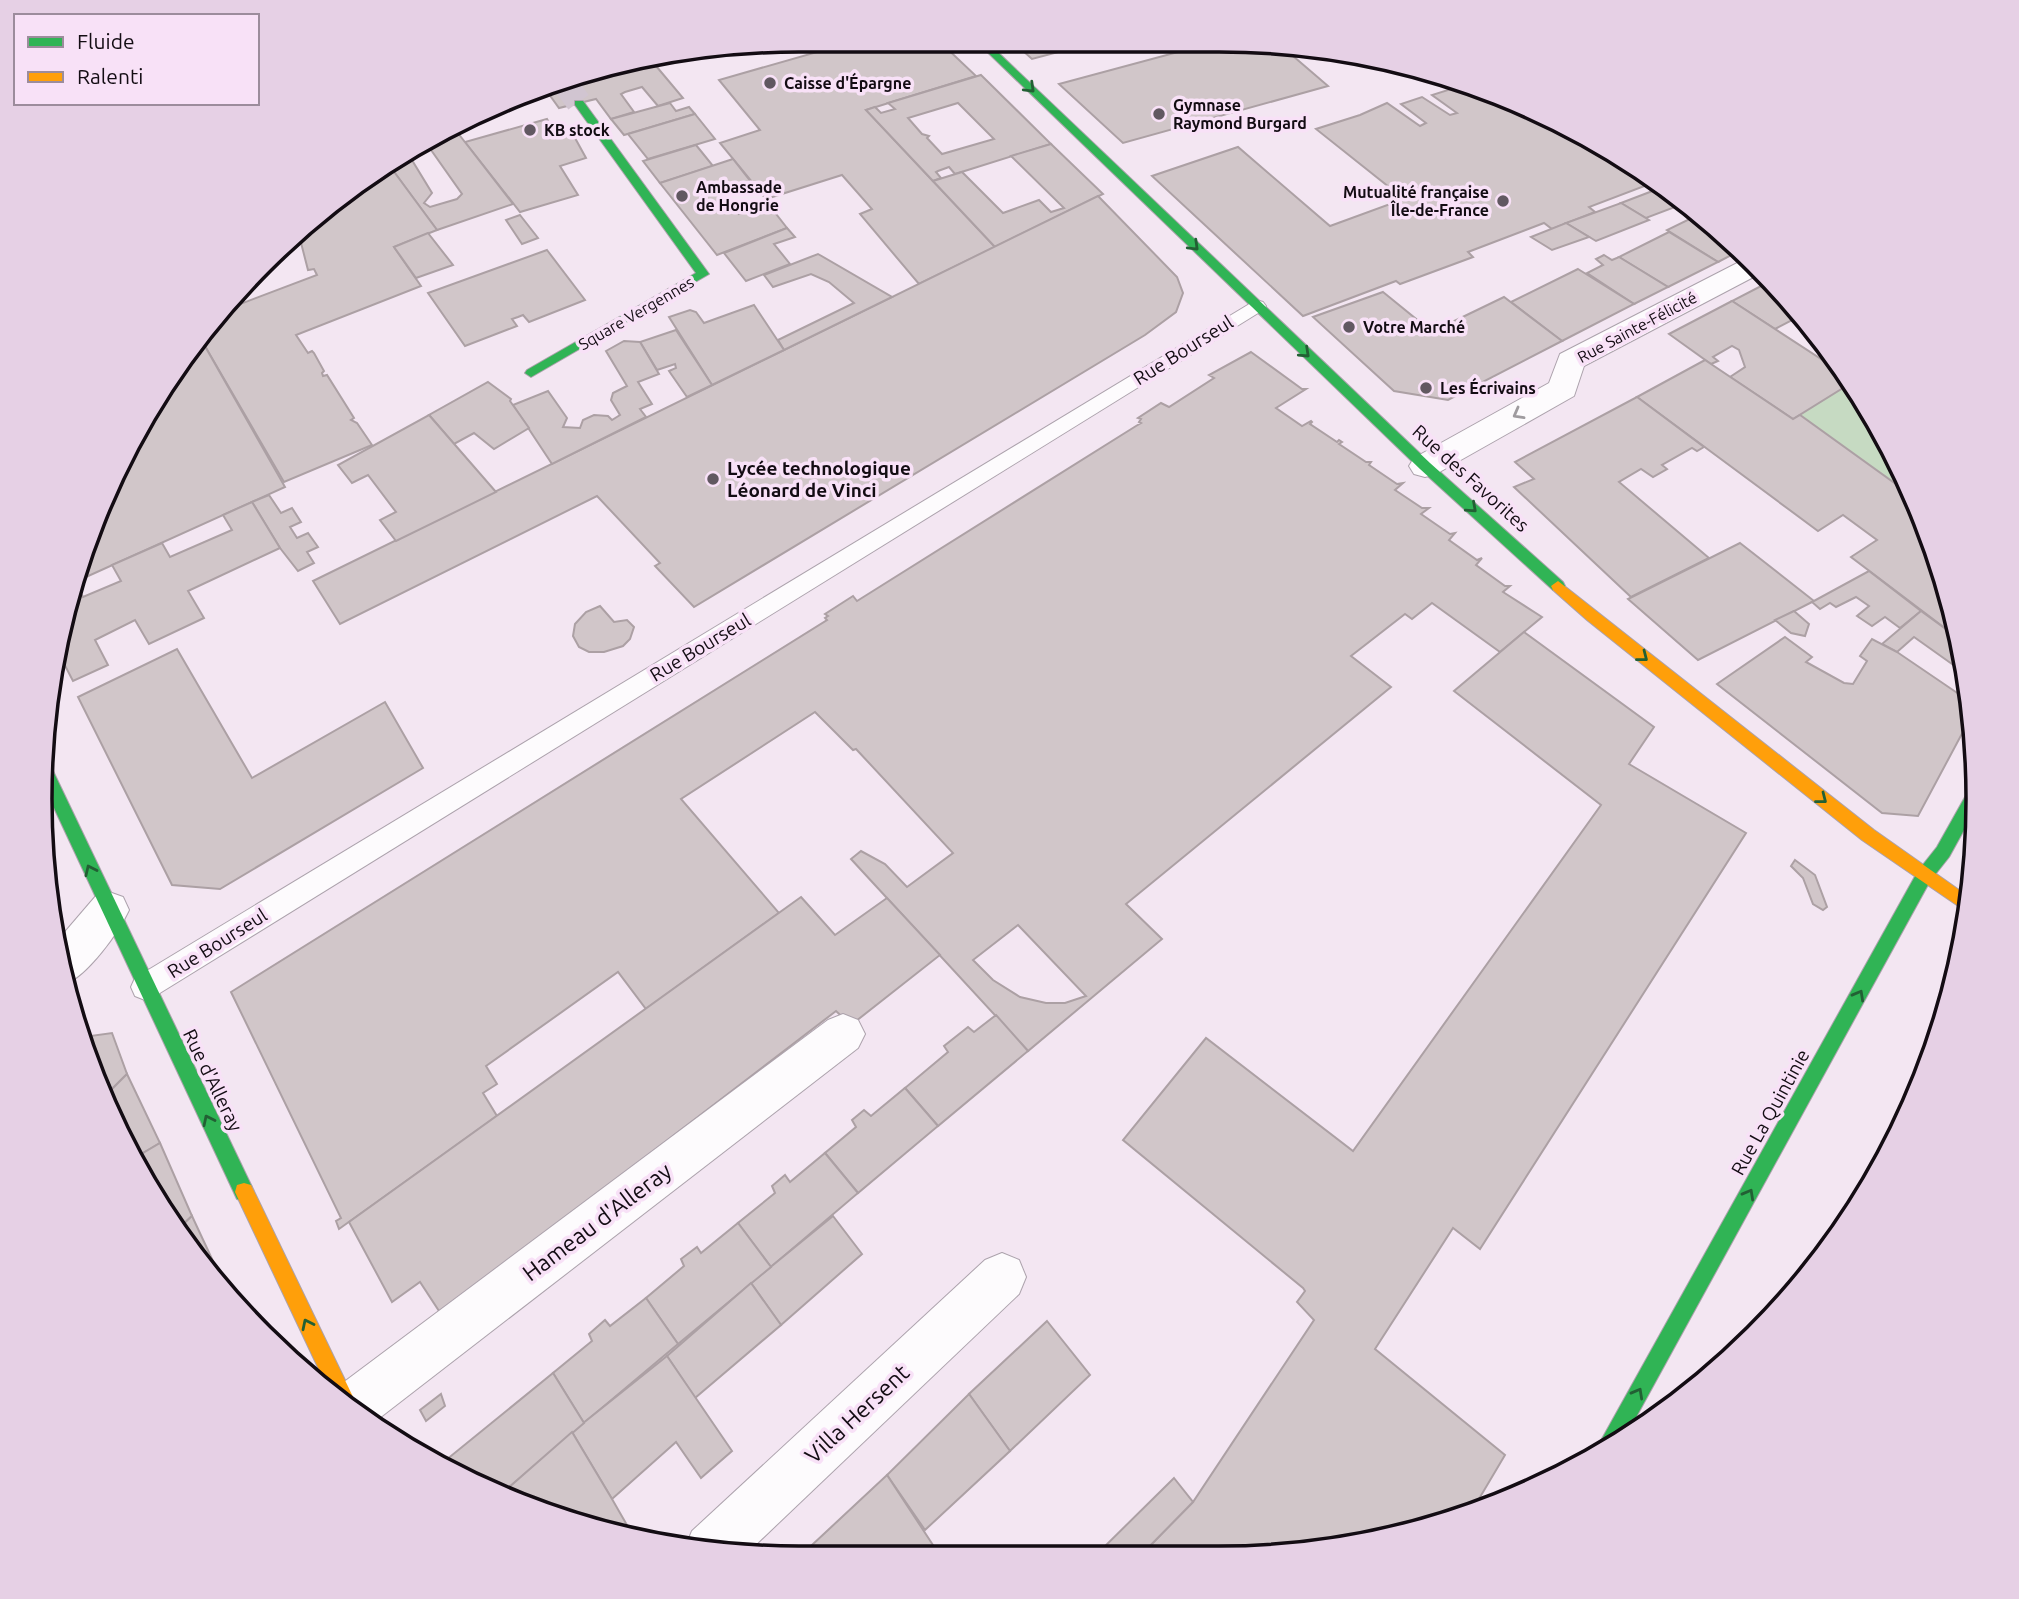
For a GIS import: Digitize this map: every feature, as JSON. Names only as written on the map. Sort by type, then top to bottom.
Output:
[{"type":"street","name":"Rue des Favorites","points":[[992,52],[1425,466],[1592,616],[1924,876],[1960,899]]},
{"type":"street","name":"Square Vergennes","points":[[531,373],[703,274],[579,103]]},
{"type":"street","name":"Rue Sainte-Félicité","points":[[1425,466],[1563,389],[1571,362],[1746,269]]},
{"type":"street","name":"Rue d'Alleray","points":[[53,787],[145,987],[338,1386]]},
{"type":"street","name":"Rue La Quintinie","points":[[1616,1432],[1924,876],[1943,852],[1966,811]]},
{"type":"street","points":[[70,957],[109,910]]},
{"type":"street","name":"Hameau d'Alleray","points":[[358,1402],[843,1034]]},
{"type":"street","name":"Villa Hersent","points":[[720,1542],[1002,1277]]},
{"type":"lane","name":"Rue Bourseul","points":[[145,987],[1256,306]]},
{"type":"green space","points":[[1843,388],[1896,484],[1800,415]]},
{"type":"building","points":[[817,52],[951,52],[976,76],[866,110],[995,247],[919,284],[860,214],[872,209],[842,175],[766,199],[720,143],[760,130],[719,80]]},
{"type":"building","points":[[1024,52],[1058,52],[1032,59]]},
{"type":"building","name":"Gymnase Raymond Burgard","points":[[1178,52],[1220,52],[1294,57],[1328,86],[1123,143],[1059,84]]},
{"type":"building","points":[[657,67],[683,98],[658,106],[642,87],[621,94],[634,112],[611,119],[596,99],[559,108],[550,95],[606,78]]},
{"type":"building","points":[[981,75],[1051,144],[955,174],[949,167],[936,172],[941,178],[933,181],[866,110],[875,107],[881,113],[895,109],[888,103]],"holes":[[[958,103],[994,139],[942,154],[927,138],[929,136],[922,134],[908,118]]]},
{"type":"building","name":"Mutualité française Île-de-France","points":[[1450,89],[1505,109],[1593,153],[1645,186],[1589,207],[1595,212],[1552,229],[1544,223],[1468,252],[1473,257],[1400,284],[1396,281],[1303,316],[1152,176],[1238,147],[1330,226],[1404,199],[1316,129],[1387,103],[1420,126],[1426,123],[1401,104],[1422,97],[1450,115],[1457,113],[1432,95]]},
{"type":"building","points":[[670,103],[676,111],[689,107],[695,114],[624,135],[611,119]]},
{"type":"building","points":[[695,114],[715,139],[648,159],[628,134]]},
{"type":"building","points":[[547,119],[557,136],[569,133],[575,138],[586,158],[560,166],[578,195],[520,212],[465,142]]},
{"type":"building","points":[[459,135],[513,204],[437,230],[394,172],[413,161],[432,193],[424,203],[430,207],[457,199],[462,194],[431,150]]},
{"type":"building","points":[[1051,144],[1103,194],[995,247],[933,181],[962,172],[1003,213],[1039,200],[1051,212],[1064,208],[1011,156]]},
{"type":"building","points":[[696,145],[713,166],[660,183],[643,161]]},
{"type":"building","points":[[733,159],[751,182],[722,191],[739,214],[769,205],[787,228],[717,255],[660,183]]},
{"type":"building","points":[[394,172],[437,230],[394,247],[421,286],[296,335],[308,353],[314,353],[324,371],[323,376],[327,375],[354,418],[351,420],[357,423],[372,445],[284,482],[205,347],[241,304],[317,275],[314,269],[308,270],[301,243],[345,207]]},
{"type":"building","points":[[1652,191],[1674,207],[1646,218],[1621,203]]},
{"type":"building","name":"Lycée technologique Léonard de Vinci","points":[[1098,196],[1177,277],[1183,293],[1176,312],[1145,335],[694,607],[655,566],[660,563],[597,496],[340,624],[313,581]]},
{"type":"building","points":[[1621,203],[1649,220],[1596,241],[1566,223]]},
{"type":"building","points":[[520,215],[538,238],[522,244],[506,220]]},
{"type":"building","points":[[1689,219],[1731,255],[1718,262],[1667,230]]},
{"type":"building","points":[[1566,223],[1589,237],[1552,250],[1531,237]]},
{"type":"building","points":[[787,228],[795,237],[774,244],[790,264],[746,281],[724,253]]},
{"type":"building","points":[[1669,232],[1718,262],[1668,287],[1619,257]]},
{"type":"building","points":[[428,233],[453,265],[416,278],[394,247]]},
{"type":"building","points":[[547,250],[585,300],[529,322],[523,315],[512,319],[517,326],[465,346],[428,293]]},
{"type":"building","points":[[818,254],[892,297],[784,350],[778,340],[854,303],[829,282],[811,274],[773,287],[764,275]]},
{"type":"building","points":[[1604,255],[1612,260],[1619,257],[1668,287],[1634,304],[1587,273],[1603,265],[1596,259]]},
{"type":"building","points":[[1578,269],[1634,304],[1562,341],[1511,302]]},
{"type":"building","points":[[1762,286],[1792,320],[1775,329],[1732,301]]},
{"type":"building","points":[[1383,292],[1420,322],[1435,326],[1437,322],[1444,326],[1504,297],[1562,341],[1448,400],[1394,391],[1313,317]]},
{"type":"building","points":[[1732,301],[1824,361],[1843,388],[1793,419],[1730,377],[1745,367],[1739,350],[1732,346],[1713,357],[1718,361],[1711,364],[1669,334]]},
{"type":"building","points":[[754,305],[784,350],[712,385],[669,317],[690,310],[696,312],[704,323]]},
{"type":"building","points":[[676,330],[712,385],[687,397],[669,371],[676,368],[675,364],[657,370],[640,342]]},
{"type":"building","points":[[624,341],[640,342],[659,374],[638,382],[652,404],[640,409],[646,417],[552,464],[513,405],[548,391],[567,418],[563,427],[580,428],[583,420],[594,415],[608,416],[612,420],[620,415],[611,400],[613,393],[627,386],[606,351]]},
{"type":"building","points":[[205,347],[285,487],[87,577],[109,514],[130,469],[178,384]]},
{"type":"building","points":[[1251,352],[1302,389],[1306,389],[1276,408],[1302,426],[1311,421],[1310,424],[1337,442],[1342,442],[1339,444],[1366,462],[1371,462],[1369,465],[1397,484],[1403,483],[1395,490],[1422,508],[1429,508],[1421,514],[1450,534],[1455,533],[1449,540],[1477,560],[1482,558],[1476,565],[1505,586],[1510,586],[1503,592],[1542,617],[1500,652],[1432,603],[1412,619],[1405,614],[1351,656],[1391,687],[1126,904],[1162,939],[1028,1051],[851,859],[861,851],[885,864],[907,887],[953,853],[856,749],[853,750],[815,712],[681,799],[779,913],[646,1009],[618,972],[486,1066],[497,1084],[483,1093],[497,1116],[339,1229],[336,1221],[341,1218],[231,992],[827,620],[825,618],[828,616],[825,614],[853,596],[857,601],[1141,423],[1138,418],[1161,403],[1169,407],[1214,378],[1209,375]],"holes":[[[1018,925],[1086,996],[1065,1003],[1046,1003],[1020,997],[993,980],[973,960]]]},
{"type":"building","points":[[1705,360],[1793,419],[1800,415],[1896,484],[1927,559],[1946,629],[1851,557],[1877,540],[1843,515],[1818,531],[1637,397]]},
{"type":"building","points":[[488,382],[511,399],[529,428],[494,449],[474,433],[454,444],[429,415]]},
{"type":"building","points":[[1637,397],[1704,447],[1697,451],[1692,448],[1662,465],[1667,469],[1653,477],[1641,469],[1619,482],[1709,558],[1631,597],[1514,487],[1534,479],[1515,462]]},
{"type":"building","points":[[429,415],[496,492],[396,541],[380,520],[396,512],[368,475],[352,483],[338,465]]},
{"type":"building","points":[[269,495],[281,513],[292,508],[301,522],[290,527],[297,538],[308,533],[318,547],[307,552],[314,563],[298,571],[280,548],[252,502]]},
{"type":"building","points":[[252,502],[280,548],[188,591],[204,618],[149,644],[135,620],[95,640],[108,665],[73,681],[65,666],[82,594],[83,597],[121,581],[112,565],[162,543],[170,557],[232,530],[223,515]]},
{"type":"building","points":[[1740,543],[1814,601],[1698,660],[1628,599]]},
{"type":"building","points":[[1869,571],[1921,611],[1900,628],[1885,617],[1872,626],[1857,616],[1869,606],[1856,597],[1836,607],[1830,603],[1820,609],[1812,602]]},
{"type":"building","points":[[600,606],[614,622],[627,620],[634,627],[630,639],[623,646],[604,652],[589,652],[579,647],[573,636],[575,624],[586,612]]},
{"type":"building","points":[[1794,611],[1809,624],[1805,636],[1791,633],[1775,620]]},
{"type":"building","points":[[1921,611],[1946,630],[1954,665],[1914,637],[1897,652],[1882,644]]},
{"type":"building","points":[[1524,632],[1654,727],[1629,764],[1746,833],[1480,1249],[1453,1228],[1375,1349],[1505,1455],[1478,1500],[1413,1521],[1317,1540],[1268,1545],[1150,1546],[1193,1502],[1314,1320],[1297,1302],[1305,1291],[1303,1288],[1123,1140],[1206,1038],[1353,1151],[1601,805],[1454,691]]},
{"type":"building","points":[[1785,637],[1812,657],[1806,662],[1844,683],[1853,684],[1867,661],[1860,656],[1872,639],[1897,652],[1959,694],[1963,732],[1918,816],[1882,813],[1717,684]]},
{"type":"building","points":[[177,649],[252,778],[385,702],[423,768],[220,889],[172,885],[78,697]]},
{"type":"building","points":[[1795,860],[1815,875],[1827,907],[1823,910],[1813,904],[1803,878],[1791,866]]},
{"type":"building","points":[[801,897],[835,935],[887,898],[940,955],[851,1025],[836,1011],[441,1314],[420,1282],[392,1302],[349,1222]]},
{"type":"building","points":[[996,1015],[1028,1051],[938,1126],[905,1088],[948,1052],[944,1046],[968,1027],[974,1032]]},
{"type":"building","points":[[112,1033],[127,1074],[111,1090],[109,1085],[91,1036]]},
{"type":"building","points":[[127,1074],[160,1143],[143,1153],[111,1090]]},
{"type":"building","points":[[905,1088],[938,1126],[858,1193],[825,1153],[856,1127],[852,1120],[864,1110],[871,1116]]},
{"type":"building","points":[[160,1143],[192,1216],[184,1223],[178,1215],[143,1153]]},
{"type":"building","points":[[825,1153],[858,1193],[771,1267],[738,1223],[775,1193],[772,1186],[785,1175],[790,1182]]},
{"type":"building","points":[[192,1216],[213,1261],[207,1254],[184,1223]]},
{"type":"building","points":[[833,1216],[862,1254],[781,1325],[751,1283]]},
{"type":"building","points":[[738,1223],[771,1267],[678,1344],[646,1298],[684,1266],[681,1259],[697,1247],[701,1253]]},
{"type":"building","points":[[751,1283],[781,1325],[695,1398],[667,1356]]},
{"type":"building","points":[[646,1298],[678,1344],[584,1423],[553,1373],[592,1341],[589,1334],[605,1320],[610,1326]]},
{"type":"building","points":[[1047,1321],[1090,1375],[1010,1451],[969,1394]]},
{"type":"building","points":[[667,1356],[732,1451],[701,1478],[676,1442],[612,1499],[572,1432]]},
{"type":"building","points":[[553,1373],[584,1423],[509,1488],[448,1458]]},
{"type":"building","points":[[441,1394],[445,1406],[426,1421],[420,1410]]},
{"type":"building","points":[[969,1394],[1010,1451],[925,1530],[887,1475]]},
{"type":"building","points":[[572,1432],[627,1526],[559,1507],[509,1488]]},
{"type":"building","points":[[887,1475],[933,1545],[932,1546],[811,1546]]},
{"type":"building","points":[[1174,1478],[1193,1502],[1150,1546],[1105,1546]]},
{"type":"tunnel","points":[[569,89],[579,103]]},
{"type":"traffic: fast","points":[[992,52],[1425,466],[1558,586]]},
{"type":"traffic: fast","points":[[531,373],[703,274],[579,103]]},
{"type":"traffic: fast","points":[[53,787],[244,1192]]},
{"type":"traffic: fast","points":[[1617,1432],[1924,876],[1943,852],[1966,811]]},
{"type":"traffic: slow","points":[[1558,586],[1868,835],[1960,899]]},
{"type":"traffic: slow","points":[[244,1192],[337,1386]]},
{"type":"place","name":"Caisse d'Épargne","points":[[770,83]]},
{"type":"place","name":"Gymnase Raymond Burgard","points":[[1159,114]]},
{"type":"place","name":"KB stock","points":[[530,130]]},
{"type":"place","name":"Ambassade de Hongrie","points":[[682,196]]},
{"type":"place","name":"Mutualité française Île-de-France","points":[[1503,201]]},
{"type":"place","name":"Votre Marché","points":[[1349,327]]},
{"type":"place","name":"Les Écrivains","points":[[1426,388]]},
{"type":"place","name":"Lycée technologique Léonard de Vinci","points":[[713,479]]}]
